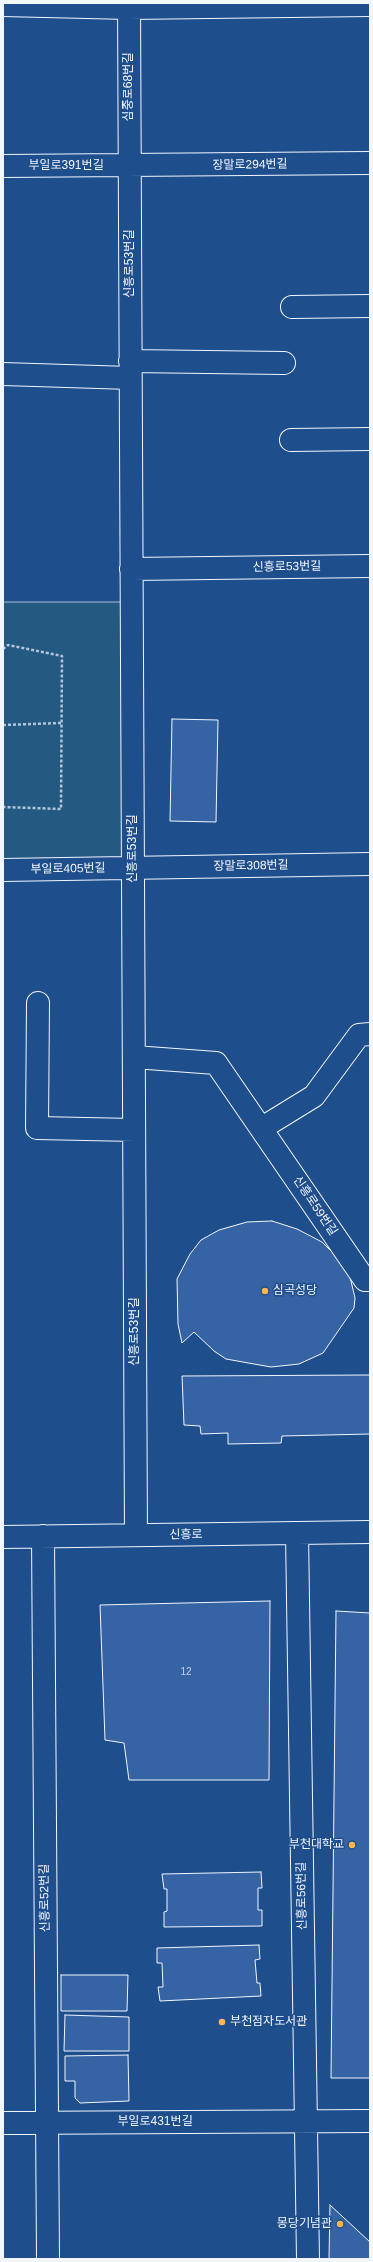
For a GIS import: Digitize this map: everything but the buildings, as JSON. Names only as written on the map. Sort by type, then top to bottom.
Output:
[{"type":"street","name":"심중로68번길","points":[[130,5],[130,166]]},
{"type":"street","points":[[3,6],[370,5]]},
{"type":"street","name":"장말로294번길","points":[[130,166],[370,163]]},
{"type":"street","name":"부일로391번길","points":[[3,166],[130,166]]},
{"type":"street","name":"신흥로53번길","points":[[130,166],[136,1535]]},
{"type":"street","points":[[292,307],[370,306]]},
{"type":"street","points":[[3,374],[284,363]]},
{"type":"street","points":[[291,440],[370,439]]},
{"type":"street","name":"신흥로53번길","points":[[131,569],[370,566]]},
{"type":"street","name":"장말로308번길","points":[[133,868],[370,864]]},
{"type":"street","name":"부일로405번길","points":[[3,870],[133,868]]},
{"type":"street","points":[[38,1003],[37,1128],[134,1130]]},
{"type":"street","points":[[262,1128],[314,1096],[359,1034],[370,1034]]},
{"type":"street","name":"신흥로59번길","points":[[134,1057],[216,1063],[365,1280],[370,1280]]},
{"type":"street","name":"신흥로","points":[[3,1537],[370,1532]]},
{"type":"street","name":"신흥로56번길","points":[[297,1533],[308,2259]]},
{"type":"street","name":"신흥로52번길","points":[[43,1536],[48,2259]]},
{"type":"street","name":"부일로431번길","points":[[3,2123],[306,2123],[370,2121]]},
{"type":"path","points":[[3,649],[8,645],[62,656],[61,809],[3,807]]},
{"type":"path","points":[[3,725],[61,723]]},
{"type":"shaded area","points":[[3,602],[131,602],[133,868],[3,870]]},
{"type":"place","name":"심곡성당","points":[[265,1291]]},
{"type":"place","name":"부천대학교","points":[[352,1845]]},
{"type":"place","name":"부천점자도서관","points":[[222,2022]]},
{"type":"place","name":"몽당기념관","points":[[340,2224]]}]
